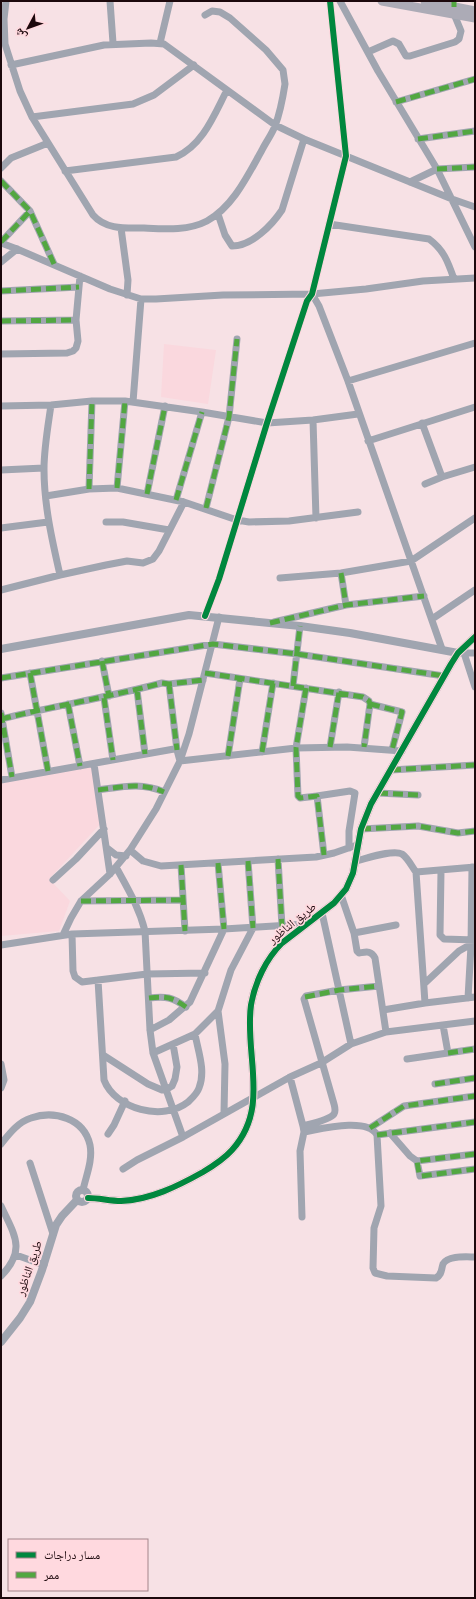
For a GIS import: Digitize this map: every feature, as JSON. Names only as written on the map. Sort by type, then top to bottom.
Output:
[{"type":"main road","points":[[382,1],[454,7],[475,18]]},
{"type":"main road","points":[[425,1],[475,11]]},
{"type":"street","points":[[6,1],[3,45],[22,96],[32,117],[80,196],[97,219],[108,226],[121,228],[183,228],[206,221],[218,214],[237,192],[275,125],[285,84],[285,77],[280,66],[266,50],[225,14],[212,11],[205,15]]},
{"type":"street","points":[[110,1],[113,43]]},
{"type":"street","points":[[160,43],[170,1]]},
{"type":"street","points":[[205,616],[219,579],[267,423],[307,301],[312,294],[346,156],[330,1]]},
{"type":"street","points":[[340,1],[396,102],[437,169],[475,247]]},
{"type":"street","points":[[368,52],[393,41],[399,44],[406,56],[410,56],[459,40],[461,31],[454,7]]},
{"type":"street","points":[[11,65],[113,43],[164,44],[275,125],[304,139],[410,182],[452,199],[475,206]]},
{"type":"street","points":[[32,117],[133,104],[154,95],[194,65]]},
{"type":"street","points":[[396,102],[475,79]]},
{"type":"street","points":[[65,170],[176,157],[186,153],[201,138],[227,90]]},
{"type":"street","points":[[418,139],[475,131]]},
{"type":"street","points":[[218,214],[225,234],[232,246],[242,244],[264,230],[277,218],[282,210],[304,139]]},
{"type":"street","points":[[1,168],[11,158],[48,143]]},
{"type":"street","points":[[410,182],[437,169],[475,167]]},
{"type":"street","points":[[1,181],[30,211],[54,264]]},
{"type":"street","points":[[30,211],[1,243],[127,295],[141,299],[223,295],[312,294],[475,278]]},
{"type":"street","points":[[329,224],[430,239],[445,255],[454,279]]},
{"type":"street","points":[[121,228],[128,280],[127,295]]},
{"type":"street","points":[[1,262],[17,249]]},
{"type":"street","points":[[1,354],[67,353],[73,351],[76,348],[78,341],[76,320],[80,276]]},
{"type":"street","points":[[1,291],[79,287]]},
{"type":"street","points":[[312,294],[319,306],[348,381],[358,414],[442,649]]},
{"type":"street","points":[[117,488],[141,299]]},
{"type":"street","points":[[1,321],[76,320]]},
{"type":"street","points":[[206,508],[229,417],[237,339]]},
{"type":"street","points":[[348,381],[475,343]]},
{"type":"street","points":[[1,406],[51,405],[92,401],[129,401],[267,423],[313,420],[358,414]]},
{"type":"street","points":[[89,489],[92,401]]},
{"type":"street","points":[[51,405],[44,468],[48,522],[60,575]]},
{"type":"street","points":[[147,494],[165,406]]},
{"type":"street","points":[[368,441],[475,407]]},
{"type":"street","points":[[1,590],[60,575],[127,561],[143,563],[153,559],[157,554],[180,501],[202,412]]},
{"type":"street","points":[[313,420],[316,518]]},
{"type":"street","points":[[422,423],[442,477]]},
{"type":"street","points":[[425,484],[475,467]]},
{"type":"street","points":[[1,470],[44,468]]},
{"type":"street","points":[[46,496],[89,489],[117,488],[180,501],[206,508],[237,520],[250,522],[316,518],[358,512]]},
{"type":"street","points":[[280,578],[341,573],[410,561],[475,518]]},
{"type":"street","points":[[1,528],[48,522]]},
{"type":"street","points":[[106,522],[123,522],[168,530]]},
{"type":"street","points":[[341,573],[346,605]]},
{"type":"street","points":[[432,619],[475,590]]},
{"type":"street","points":[[270,623],[346,605],[424,596]]},
{"type":"street","points":[[1,649],[189,615],[300,626],[350,633],[461,653],[475,653]]},
{"type":"street","points":[[63,935],[81,901],[110,874],[128,853],[156,809],[180,761],[190,734],[219,617]]},
{"type":"street","points":[[293,686],[300,626]]},
{"type":"street","name":"طريق الناظور","points":[[88,1198],[119,1201],[140,1199],[167,1190],[191,1179],[211,1167],[227,1155],[244,1134],[250,1119],[254,1096],[250,1024],[253,996],[263,969],[274,950],[322,913],[341,895],[349,882],[355,861],[353,847],[371,804],[444,676],[475,637]]},
{"type":"street","points":[[1,678],[213,644],[297,654],[444,676]]},
{"type":"street","points":[[461,653],[475,687]]},
{"type":"street","points":[[102,661],[113,760]]},
{"type":"street","points":[[30,673],[48,772]]},
{"type":"street","points":[[12,777],[1,717],[107,697],[204,676],[274,683],[339,692],[363,697],[369,701],[370,704],[402,712],[392,750]]},
{"type":"street","points":[[228,756],[240,679]]},
{"type":"street","points":[[262,752],[274,683]]},
{"type":"street","points":[[169,684],[177,750],[180,761]]},
{"type":"street","points":[[107,848],[116,855],[128,853],[143,861],[155,865],[181,865],[324,855],[353,847],[349,831],[355,793],[350,791],[299,797],[296,748],[306,688]]},
{"type":"street","points":[[137,690],[145,754]]},
{"type":"street","points":[[330,747],[339,692]]},
{"type":"street","points":[[68,704],[80,766]]},
{"type":"street","points":[[364,747],[370,704]]},
{"type":"street","points":[[180,761],[296,748],[364,747],[402,751]]},
{"type":"street","points":[[1,780],[145,754],[177,750]]},
{"type":"street","points":[[94,764],[110,874]]},
{"type":"street","points":[[391,770],[475,765]]},
{"type":"street","points":[[98,790],[136,785],[150,787],[164,792]]},
{"type":"street","points":[[378,792],[418,795]]},
{"type":"street","points":[[317,796],[324,855]]},
{"type":"street","points":[[360,829],[418,826],[458,833],[475,831]]},
{"type":"street","points":[[53,880],[104,829]]},
{"type":"street","points":[[355,861],[379,855],[397,853],[404,856],[416,872],[425,983],[425,1003]]},
{"type":"street","points":[[278,859],[282,926]]},
{"type":"street","points":[[224,1113],[225,1064],[218,1011],[231,970],[253,928],[248,861]]},
{"type":"street","points":[[150,1030],[169,1020],[190,1002],[205,973],[224,929],[218,862]]},
{"type":"street","points":[[181,865],[185,931]]},
{"type":"street","points":[[116,867],[140,911],[145,931],[150,1030],[153,1053],[184,1137]]},
{"type":"street","points":[[383,1010],[425,1003],[471,998],[473,867],[416,872]]},
{"type":"street","points":[[441,871],[440,935],[444,939],[473,943]]},
{"type":"street","points":[[341,895],[354,933],[357,951],[359,953],[369,951],[374,956],[377,964],[386,1032]]},
{"type":"street","points":[[81,901],[182,900]]},
{"type":"street","points":[[322,913],[351,1044]]},
{"type":"street","points":[[1,945],[72,934],[185,931],[306,924]]},
{"type":"street","points":[[354,933],[396,925]]},
{"type":"street","points":[[72,934],[72,962],[75,977],[82,982],[147,974],[205,973]]},
{"type":"street","points":[[425,983],[459,951],[473,943]]},
{"type":"street","points":[[98,980],[104,1080],[107,1087],[132,1106],[151,1112],[174,1110],[192,1099],[200,1088],[202,1071],[195,1034]]},
{"type":"street","points":[[303,1129],[332,1117],[336,1111],[303,1000],[306,996],[339,990],[379,986]]},
{"type":"street","points":[[149,998],[167,996],[177,1000],[186,1007]]},
{"type":"street","points":[[153,1053],[195,1034],[218,1011]]},
{"type":"street","points":[[123,1169],[137,1160],[184,1137],[254,1096],[321,1063],[351,1044],[386,1032],[475,1022]]},
{"type":"street","points":[[443,1025],[448,1053]]},
{"type":"street","points":[[102,1055],[148,1084],[162,1090],[167,1090],[172,1086],[176,1079],[177,1067],[173,1044]]},
{"type":"street","points":[[407,1059],[475,1049]]},
{"type":"street","points":[[1,1064],[4,1080],[1,1088]]},
{"type":"street","points":[[290,1077],[303,1129],[300,1151],[302,1217]]},
{"type":"street","points":[[435,1084],[475,1078]]},
{"type":"street","points":[[370,1128],[404,1106],[475,1096]]},
{"type":"street","points":[[108,1134],[114,1126],[125,1101]]},
{"type":"street","points":[[1,1144],[19,1124],[31,1118],[50,1115],[62,1116],[71,1120],[81,1128],[87,1136],[90,1145],[90,1164],[84,1190],[87,1193],[88,1198],[83,1202],[77,1200],[77,1192],[79,1190],[84,1190]]},
{"type":"street","points":[[378,1135],[475,1122]]},
{"type":"street","points":[[303,1129],[349,1125],[370,1128],[378,1135],[381,1206],[374,1228],[373,1268],[375,1273],[387,1276],[436,1278],[440,1274],[445,1262],[448,1260],[457,1258],[475,1258]]},
{"type":"street","points":[[390,1134],[410,1156],[417,1161],[475,1154]]},
{"type":"street","points":[[417,1161],[418,1173],[421,1176],[475,1169]]},
{"type":"street","points":[[30,1163],[53,1234]]},
{"type":"street","name":"طريق الناظور","points":[[1,1342],[20,1318],[30,1302],[44,1265],[56,1225],[77,1200]]},
{"type":"street","points":[[1,1206],[16,1238],[16,1255],[1,1276]]},
{"type":"street","points":[[16,1255],[44,1265]]},
{"type":"shaded area","points":[[164,344],[216,350],[208,404],[161,397]]},
{"type":"shaded area","points":[[92,766],[103,821],[49,879],[70,901],[59,931],[1,936],[1,782]]},
{"type":"marked path","points":[[454,1],[454,7]]},
{"type":"marked path","points":[[396,102],[475,79]]},
{"type":"marked path","points":[[418,139],[475,131]]},
{"type":"marked path","points":[[437,169],[475,167]]},
{"type":"marked path","points":[[1,181],[30,211],[54,264]]},
{"type":"marked path","points":[[1,242],[30,211]]},
{"type":"marked path","points":[[1,291],[79,287]]},
{"type":"marked path","points":[[1,321],[76,320]]},
{"type":"marked path","points":[[206,508],[229,417],[237,339]]},
{"type":"marked path","points":[[89,489],[92,401]]},
{"type":"marked path","points":[[117,488],[125,401]]},
{"type":"marked path","points":[[147,494],[165,406]]},
{"type":"marked path","points":[[176,500],[202,412]]},
{"type":"marked path","points":[[341,573],[346,605]]},
{"type":"marked path","points":[[270,623],[346,605],[424,596]]},
{"type":"marked path","points":[[293,686],[300,626]]},
{"type":"marked path","points":[[1,678],[213,644],[297,654],[444,676]]},
{"type":"marked path","points":[[102,661],[109,696]]},
{"type":"marked path","points":[[30,673],[48,771]]},
{"type":"marked path","points":[[205,673],[363,697],[369,701],[370,704],[364,747]]},
{"type":"marked path","points":[[228,756],[240,679]]},
{"type":"marked path","points":[[1,719],[162,683],[169,684],[203,680]]},
{"type":"marked path","points":[[262,752],[273,683]]},
{"type":"marked path","points":[[169,684],[177,750]]},
{"type":"marked path","points":[[306,688],[296,748],[298,796],[300,798],[317,796],[324,855]]},
{"type":"marked path","points":[[137,690],[145,754]]},
{"type":"marked path","points":[[330,747],[339,692]]},
{"type":"marked path","points":[[104,698],[113,760]]},
{"type":"marked path","points":[[68,704],[80,766]]},
{"type":"marked path","points":[[370,704],[402,712],[392,750]]},
{"type":"marked path","points":[[1,713],[12,777]]},
{"type":"marked path","points":[[391,770],[475,765]]},
{"type":"marked path","points":[[98,790],[139,786],[164,792]]},
{"type":"marked path","points":[[378,793],[418,795]]},
{"type":"marked path","points":[[361,829],[418,826],[458,833],[475,831]]},
{"type":"marked path","points":[[278,859],[282,926]]},
{"type":"marked path","points":[[248,861],[253,928]]},
{"type":"marked path","points":[[218,863],[224,929]]},
{"type":"marked path","points":[[181,865],[185,931]]},
{"type":"marked path","points":[[81,901],[182,900]]},
{"type":"marked path","points":[[305,997],[339,990],[379,986]]},
{"type":"marked path","points":[[149,998],[169,998],[186,1007]]},
{"type":"marked path","points":[[448,1053],[475,1049]]},
{"type":"marked path","points":[[435,1084],[475,1078]]},
{"type":"marked path","points":[[370,1128],[404,1106],[475,1096]]},
{"type":"marked path","points":[[377,1135],[475,1122]]},
{"type":"marked path","points":[[475,1154],[417,1161],[421,1176],[475,1169]]},
{"type":"cycle path","points":[[205,616],[219,579],[267,423],[307,301],[312,294],[346,156],[330,1]]},
{"type":"cycle path","points":[[88,1198],[121,1201],[132,1200],[153,1195],[174,1187],[207,1170],[226,1156],[244,1133],[250,1116],[253,1098],[254,1080],[250,1024],[251,1005],[258,979],[276,949],[334,903],[346,889],[353,873],[361,829],[371,804],[451,664],[458,653],[475,637]]}]
